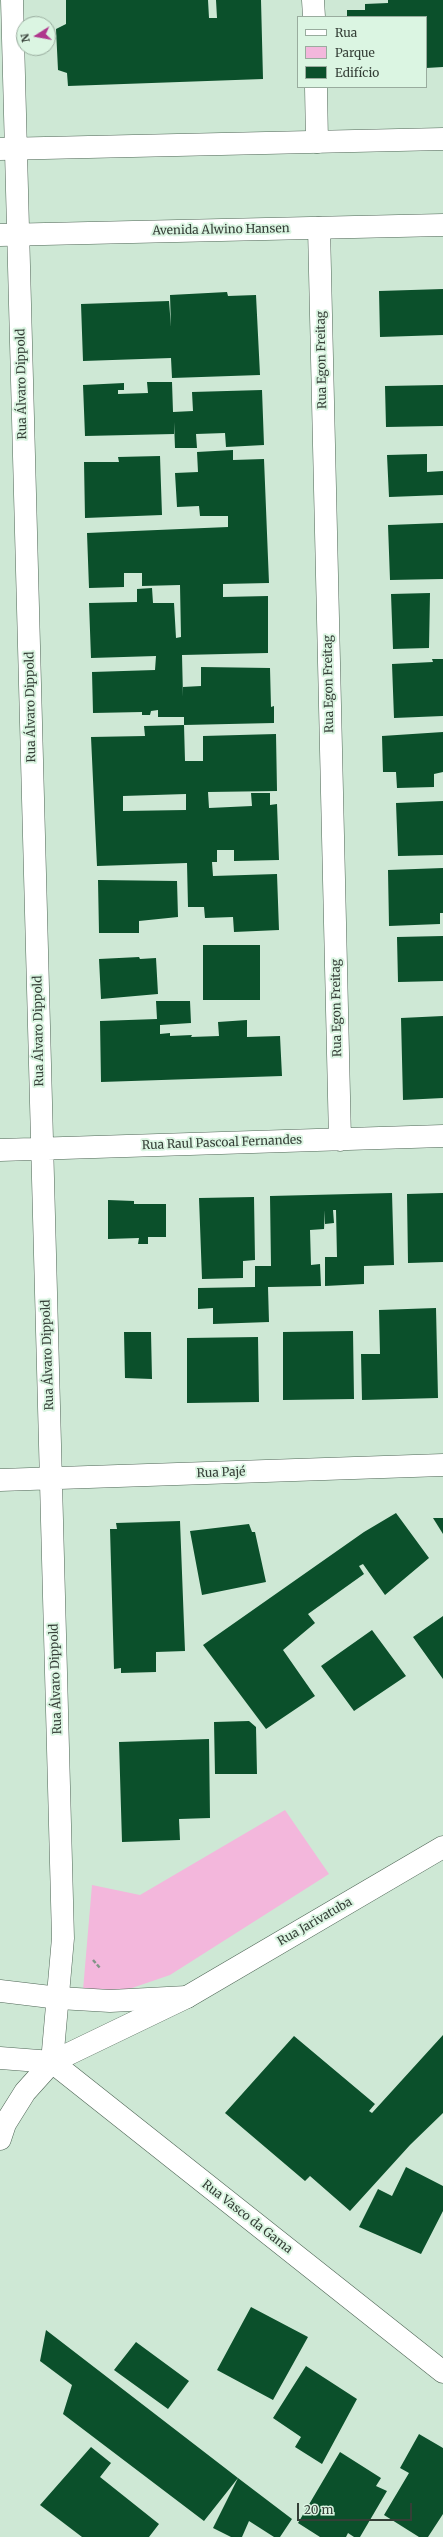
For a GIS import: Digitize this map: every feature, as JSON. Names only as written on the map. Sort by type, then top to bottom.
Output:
[{"type":"street","name":"Rua Álvaro Dippold","points":[[12,0],[8,149],[9,235],[42,1149],[63,1938],[59,1998],[52,2062]]},
{"type":"street","points":[[313,0],[314,16]]},
{"type":"street","points":[[316,88],[317,142]]},
{"type":"street","points":[[8,149],[443,139]]},
{"type":"street","name":"Avenida Alwino Hansen","points":[[9,235],[443,225]]},
{"type":"street","name":"Rua Egon Freitag","points":[[319,228],[340,1140]]},
{"type":"street","name":"Rua Raul Pascoal Fernandes","points":[[0,1150],[443,1136]]},
{"type":"street","name":"Rua Pajé","points":[[0,1480],[443,1465]]},
{"type":"street","name":"Rua Jarivatuba","points":[[52,2062],[187,1997],[441,1852]]},
{"type":"street","name":"Rua Jarivatuba","points":[[0,1991],[59,1998],[110,2001],[187,1997]]},
{"type":"street","points":[[0,2058],[52,2062]]},
{"type":"street","points":[[0,2139],[5,2124],[25,2092],[52,2062]]},
{"type":"street","name":"Rua Vasco da Gama","points":[[52,2062],[443,2372]]},
{"type":"green space","points":[[285,1810],[329,1874],[170,1975],[132,1988],[112,1992],[83,1990],[92,1885],[140,1895]]},
{"type":"building","points":[[66,0],[208,0],[209,18],[217,18],[216,0],[261,0],[263,79],[68,86],[67,73],[58,70],[56,29],[66,24]]},
{"type":"building","points":[[388,0],[443,0],[443,67],[427,68],[427,16],[347,16],[347,10],[365,10],[365,4],[388,3]]},
{"type":"building","points":[[443,289],[443,335],[380,337],[379,291]]},
{"type":"building","points":[[227,292],[228,296],[256,295],[260,375],[172,378],[171,358],[83,361],[81,304],[169,301],[171,327],[170,295]]},
{"type":"building","points":[[147,382],[172,382],[173,412],[193,411],[192,392],[262,390],[264,445],[226,447],[225,433],[196,434],[197,448],[175,448],[174,422],[174,434],[85,436],[83,385],[124,383],[124,390],[118,390],[118,394],[148,393]]},
{"type":"building","points":[[443,385],[443,426],[386,427],[385,386]]},
{"type":"building","points":[[233,450],[233,460],[264,459],[269,583],[223,584],[223,597],[268,596],[268,653],[182,655],[183,697],[183,687],[201,686],[201,667],[270,668],[271,707],[274,706],[274,723],[184,725],[184,717],[158,717],[158,710],[151,711],[150,715],[142,715],[142,712],[93,713],[92,672],[155,670],[156,656],[91,658],[89,603],[137,602],[137,589],[152,588],[153,603],[174,603],[176,638],[181,637],[180,585],[142,586],[142,573],[124,573],[124,587],[89,588],[87,533],[228,527],[228,516],[200,516],[199,506],[177,507],[175,473],[198,472],[197,452]]},
{"type":"building","points":[[427,454],[427,472],[443,471],[443,495],[389,497],[387,455]]},
{"type":"building","points":[[160,456],[162,515],[85,518],[84,462],[119,462],[118,457]]},
{"type":"building","points":[[443,523],[443,579],[390,580],[388,525]]},
{"type":"building","points":[[430,593],[429,648],[393,649],[391,594]]},
{"type":"building","points":[[432,659],[443,659],[443,716],[394,718],[392,664],[433,662]]},
{"type":"building","points":[[184,725],[185,761],[203,761],[203,736],[276,734],[277,791],[208,792],[209,808],[252,806],[251,793],[270,793],[270,805],[277,804],[279,860],[234,861],[234,850],[217,850],[217,862],[212,862],[213,876],[277,874],[279,930],[234,932],[233,917],[205,918],[204,907],[188,907],[187,863],[97,866],[91,737],[145,736],[144,726]],"holes":[[[186,794],[186,810],[123,811],[123,796]]]},
{"type":"building","points":[[443,732],[443,772],[434,774],[434,787],[397,788],[396,772],[383,772],[382,736]]},
{"type":"building","points":[[443,801],[443,855],[398,856],[396,803]]},
{"type":"building","points":[[443,868],[443,913],[440,913],[440,924],[389,926],[388,870]]},
{"type":"building","points":[[98,880],[177,881],[178,917],[139,921],[139,933],[99,933]]},
{"type":"building","points":[[443,936],[443,981],[398,982],[397,937]]},
{"type":"building","points":[[203,945],[260,945],[260,1000],[203,1000]]},
{"type":"building","points":[[139,957],[140,959],[156,958],[158,994],[101,999],[99,959]]},
{"type":"building","points":[[156,1001],[190,1001],[191,1023],[160,1025],[160,1034],[170,1033],[170,1036],[192,1035],[191,1037],[219,1036],[218,1022],[247,1020],[247,1037],[280,1036],[282,1076],[101,1082],[100,1021],[157,1019]]},
{"type":"building","points":[[443,1016],[443,1098],[403,1100],[401,1018]]},
{"type":"building","points":[[392,1193],[394,1265],[364,1266],[364,1284],[325,1286],[325,1257],[337,1257],[336,1210],[333,1210],[334,1223],[325,1224],[325,1210],[324,1229],[310,1230],[311,1265],[320,1264],[321,1286],[268,1287],[269,1322],[213,1324],[213,1308],[198,1309],[198,1288],[255,1287],[255,1266],[271,1266],[270,1196]]},
{"type":"building","points":[[443,1193],[443,1262],[408,1263],[407,1194]]},
{"type":"building","points":[[254,1197],[255,1260],[243,1261],[243,1278],[202,1279],[199,1198]]},
{"type":"building","points":[[108,1200],[134,1201],[134,1204],[166,1204],[166,1237],[148,1237],[148,1244],[138,1244],[139,1238],[108,1239]]},
{"type":"building","points":[[436,1308],[438,1398],[362,1400],[361,1354],[380,1354],[379,1310]]},
{"type":"building","points":[[353,1331],[354,1399],[283,1400],[283,1332]]},
{"type":"building","points":[[124,1332],[151,1332],[152,1379],[125,1378]]},
{"type":"building","points":[[258,1337],[259,1402],[187,1403],[187,1338]]},
{"type":"building","points":[[396,1513],[429,1558],[385,1595],[363,1564],[359,1566],[364,1574],[308,1614],[315,1623],[283,1650],[315,1696],[266,1729],[203,1645],[364,1532]]},
{"type":"building","points":[[433,1518],[443,1518],[443,1534]]},
{"type":"building","points":[[180,1521],[185,1651],[156,1652],[156,1672],[121,1673],[121,1668],[114,1669],[110,1529],[117,1529],[116,1523]]},
{"type":"building","points":[[249,1524],[252,1532],[255,1532],[266,1582],[202,1595],[190,1531]]},
{"type":"building","points":[[443,1616],[443,1679],[413,1637]]},
{"type":"building","points":[[372,1630],[406,1676],[354,1711],[321,1666]]},
{"type":"building","points":[[249,1721],[256,1727],[257,1774],[215,1774],[214,1722]]},
{"type":"building","points":[[209,1739],[210,1818],[179,1819],[180,1840],[122,1842],[119,1742]]},
{"type":"building","points":[[443,2035],[443,2113],[410,2145],[350,2211],[310,2176],[305,2181],[225,2113],[294,2036],[375,2104],[369,2111],[372,2113]]},
{"type":"building","points":[[406,2167],[443,2186],[443,2211],[421,2254],[359,2227],[378,2189],[392,2196]]},
{"type":"building","points":[[251,2307],[308,2337],[273,2400],[217,2370]]},
{"type":"building","points":[[46,2330],[238,2478],[204,2521],[63,2414],[72,2385],[40,2361]]},
{"type":"building","points":[[136,2342],[189,2381],[168,2409],[114,2370]]},
{"type":"building","points":[[306,2366],[357,2399],[322,2464],[295,2447],[301,2437],[273,2418]]},
{"type":"building","points":[[419,2434],[443,2448],[443,2514],[428,2537],[419,2537],[384,2515],[409,2473],[400,2468]]},
{"type":"building","points":[[91,2447],[111,2463],[100,2477],[159,2524],[149,2537],[82,2537],[40,2505]]},
{"type":"building","points":[[340,2452],[381,2478],[376,2486],[387,2491],[360,2537],[354,2537],[348,2533],[346,2537],[320,2537],[298,2523]]},
{"type":"building","points":[[238,2478],[292,2519],[280,2537],[274,2537],[249,2521],[242,2537],[231,2537],[213,2528]]}]
